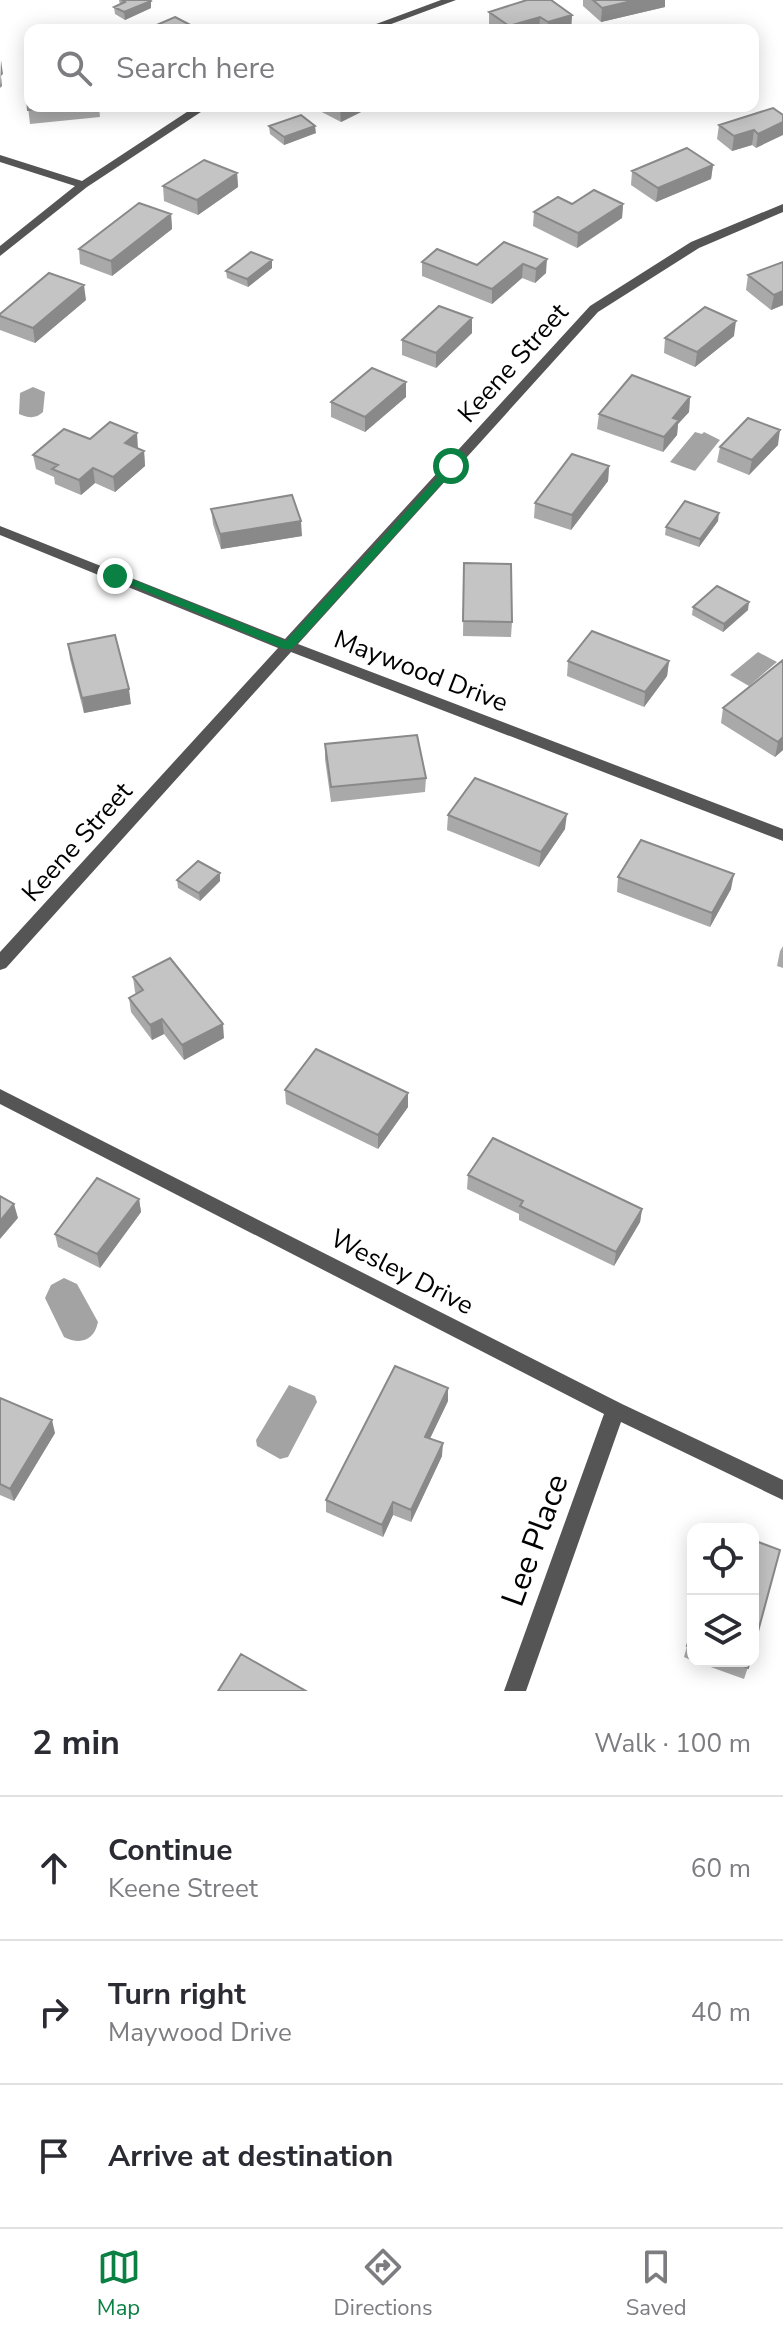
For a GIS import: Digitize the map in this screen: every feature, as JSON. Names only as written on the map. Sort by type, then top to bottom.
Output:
[{"type":"street","points":[[382,24],[451,0]]},
{"type":"street","points":[[0,252],[83,185],[195,112]]},
{"type":"street","points":[[0,158],[83,185]]},
{"type":"street","name":"Keene Street","points":[[0,963],[594,309],[695,245],[783,208]]},
{"type":"street","name":"Maywood Drive","points":[[0,530],[288,646],[783,835]]},
{"type":"street","name":"Wesley Drive","points":[[0,1096],[615,1410],[783,1490]]},
{"type":"street","name":"Lee Place","points":[[515,1691],[615,1410]]},
{"type":"shaded area","points":[[33,387],[45,392],[43,412],[32,417],[19,414],[20,393]]},
{"type":"shaded area","points":[[695,432],[704,432],[720,440],[695,471],[670,462]]},
{"type":"shaded area","points":[[758,652],[777,662],[749,686],[730,675]]},
{"type":"shaded area","points":[[64,1278],[77,1284],[98,1322],[86,1340],[64,1337],[45,1298],[51,1285]]},
{"type":"shaded area","points":[[289,1385],[315,1396],[317,1402],[288,1457],[280,1459],[257,1446],[256,1440]]},
{"type":"building","points":[[122,0],[151,1],[124,12],[114,7],[125,2]]},
{"type":"building","points":[[527,0],[551,0],[572,15],[548,22],[540,17],[506,24],[489,12]]},
{"type":"building","points":[[593,0],[636,0],[602,8]]},
{"type":"building","points":[[175,17],[188,24],[159,24]]},
{"type":"building","points":[[773,108],[783,115],[783,122],[758,134],[754,130],[734,136],[719,125]]},
{"type":"building","points":[[301,115],[315,126],[284,137],[269,126]]},
{"type":"building","points":[[687,148],[713,165],[658,188],[632,171]]},
{"type":"building","points":[[204,160],[237,173],[197,200],[163,186]]},
{"type":"building","points":[[594,190],[623,204],[578,233],[534,212],[558,197],[572,204]]},
{"type":"building","points":[[139,203],[171,214],[111,261],[79,249]]},
{"type":"building","points":[[504,242],[547,259],[536,269],[523,264],[492,289],[422,262],[437,249],[477,265]]},
{"type":"building","points":[[251,252],[272,260],[247,279],[226,271]]},
{"type":"building","points":[[783,262],[783,291],[774,295],[748,275]]},
{"type":"building","points":[[49,273],[84,285],[33,328],[0,316],[0,314]]},
{"type":"building","points":[[439,306],[472,318],[436,353],[402,340]]},
{"type":"building","points":[[705,307],[736,321],[697,352],[665,338]]},
{"type":"building","points":[[372,368],[406,382],[365,417],[331,402]]},
{"type":"building","points":[[632,375],[690,397],[673,418],[679,420],[664,437],[599,414]]},
{"type":"building","points":[[748,418],[780,430],[752,460],[720,447]]},
{"type":"building","points":[[110,422],[137,433],[125,443],[144,451],[113,477],[93,468],[79,480],[52,469],[58,465],[33,455],[64,429],[90,439]]},
{"type":"building","points":[[572,454],[609,466],[572,515],[535,503]]},
{"type":"building","points":[[292,495],[301,521],[220,534],[211,509]]},
{"type":"building","points":[[685,501],[719,513],[700,539],[666,527]]},
{"type":"building","points":[[464,563],[511,564],[512,622],[463,621]]},
{"type":"building","points":[[717,586],[749,602],[724,624],[693,607]]},
{"type":"building","points":[[592,631],[669,661],[645,692],[568,661]]},
{"type":"building","points":[[115,635],[129,689],[82,698],[68,644]]},
{"type":"building","points":[[783,660],[783,737],[778,742],[723,708]]},
{"type":"building","points":[[417,735],[426,778],[331,787],[325,744]]},
{"type":"building","points":[[475,778],[567,814],[541,852],[448,815]]},
{"type":"building","points":[[641,840],[734,874],[712,913],[618,877]]},
{"type":"building","points":[[198,861],[220,873],[199,893],[177,880]]},
{"type":"building","points":[[170,958],[223,1024],[182,1045],[162,1019],[150,1025],[129,998],[143,990],[133,977]]},
{"type":"building","points":[[316,1049],[408,1093],[378,1135],[285,1090]]},
{"type":"building","points":[[493,1138],[642,1209],[616,1252],[520,1206],[523,1201],[468,1175]]},
{"type":"building","points":[[97,1178],[139,1199],[97,1254],[55,1234]]},
{"type":"building","points":[[0,1196],[14,1204],[0,1221]]},
{"type":"building","points":[[395,1366],[448,1388],[425,1437],[443,1443],[411,1510],[393,1502],[382,1525],[326,1500]]},
{"type":"building","points":[[0,1398],[52,1420],[10,1489],[0,1484]]},
{"type":"building","points":[[759,1542],[780,1550],[759,1628]]},
{"type":"building","points":[[241,1654],[306,1691],[218,1691]]},
{"type":"route","points":[[115,576],[288,646],[451,466]]}]
